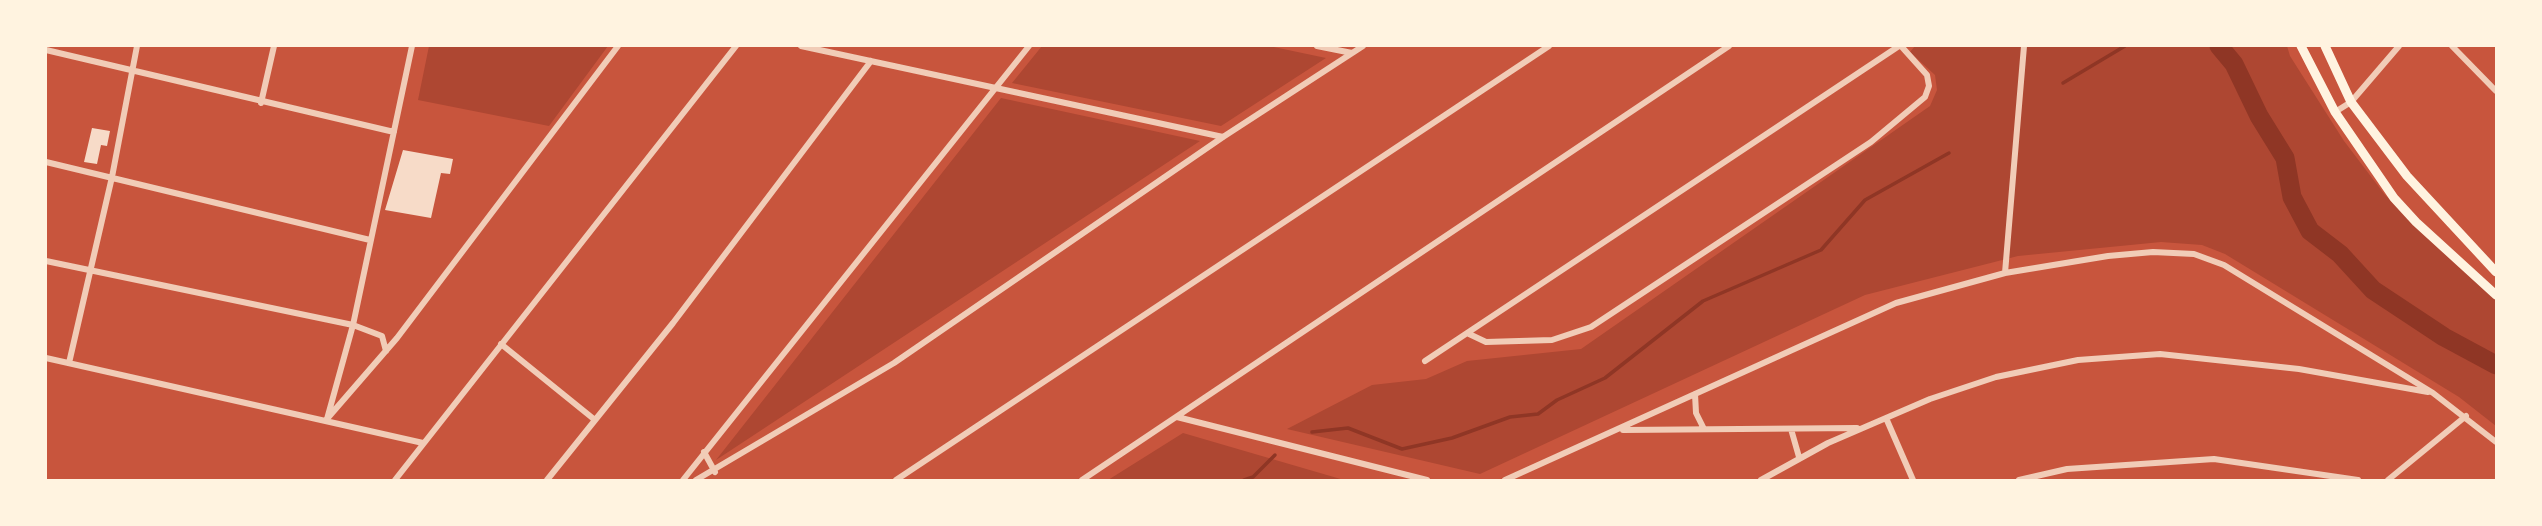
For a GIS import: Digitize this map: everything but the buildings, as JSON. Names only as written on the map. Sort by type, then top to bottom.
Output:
[{"type":"main road","points":[[2301,46],[2335,112],[2394,198],[2416,222],[2497,295]]},
{"type":"main road","points":[[2325,46],[2351,102],[2407,176],[2497,272]]},
{"type":"street","points":[[69,363],[112,177],[137,46]]},
{"type":"street","points":[[261,103],[274,46]]},
{"type":"street","points":[[326,421],[353,325],[412,46]]},
{"type":"street","points":[[326,421],[386,351],[618,46]]},
{"type":"street","points":[[395,481],[736,46]]},
{"type":"street","points":[[802,46],[1223,137]]},
{"type":"street","points":[[683,481],[1029,46]]},
{"type":"street","points":[[1317,46],[1352,53]]},
{"type":"street","points":[[696,481],[894,363],[1223,137],[1363,46]]},
{"type":"street","points":[[897,481],[1549,46]]},
{"type":"street","points":[[1082,481],[1729,46]]},
{"type":"street","points":[[1425,360],[1900,46],[1927,75],[1929,86],[1925,97],[1859,150],[1591,327],[1552,340],[1486,342],[1467,333]]},
{"type":"street","points":[[2005,273],[2024,46]]},
{"type":"street","points":[[2335,112],[2351,102],[2399,46]]},
{"type":"street","points":[[2452,46],[2497,91]]},
{"type":"street","points":[[46,51],[394,132]]},
{"type":"street","points":[[547,481],[673,323],[871,61]]},
{"type":"street","points":[[46,162],[370,240]]},
{"type":"street","points":[[1505,481],[1896,303],[2005,273],[2108,256],[2152,252],[2194,254],[2211,258],[2433,393],[2497,442]]},
{"type":"street","points":[[46,261],[353,325],[382,336],[386,351]]},
{"type":"street","points":[[501,344],[595,421]]},
{"type":"street","points":[[1761,481],[1799,457],[1930,399],[1996,377],[2078,360],[2160,354],[2299,369],[2433,393]]},
{"type":"street","points":[[46,358],[423,443]]},
{"type":"street","points":[[1695,394],[1696,413],[1704,429]]},
{"type":"street","points":[[2389,481],[2466,416]]},
{"type":"street","points":[[1177,417],[1424,480]]},
{"type":"street","points":[[1886,418],[1913,481]]},
{"type":"street","points":[[1619,430],[1862,428]]},
{"type":"street","points":[[1791,429],[1799,457]]},
{"type":"street","points":[[704,452],[715,472]]},
{"type":"street","points":[[2019,481],[2067,469],[2214,459],[2358,481]]},
{"type":"shaded area","points":[[429,46],[608,46],[549,126],[418,100]]},
{"type":"shaded area","points":[[1042,46],[1269,46],[1326,58],[1221,126],[1012,83]]},
{"type":"shaded area","points":[[1915,46],[2287,46],[2290,56],[2344,141],[2385,195],[2496,298],[2496,426],[2459,397],[2225,254],[2202,245],[2161,242],[2018,256],[1865,295],[1480,474],[1287,429],[1372,385],[1426,379],[1467,361],[1581,349],[1930,106],[1937,90],[1935,75],[1910,52]]},
{"type":"shaded area","points":[[1001,98],[1200,141],[716,460]]},
{"type":"shaded area","points":[[1183,433],[1344,480],[1108,480]]},
{"type":"waterway","points":[[2063,83],[2125,46]]},
{"type":"waterway","points":[[2219,46],[2234,64],[2259,116],[2285,158],[2292,197],[2310,231],[2340,254],[2373,290],[2444,337],[2496,365]]},
{"type":"waterway","points":[[1312,432],[1348,428],[1402,449],[1452,438],[1510,417],[1538,414],[1557,400],[1605,378],[1703,301],[1821,250],[1865,200],[1949,153]]},
{"type":"waterway","points":[[1244,480],[1253,477],[1275,455]]}]
